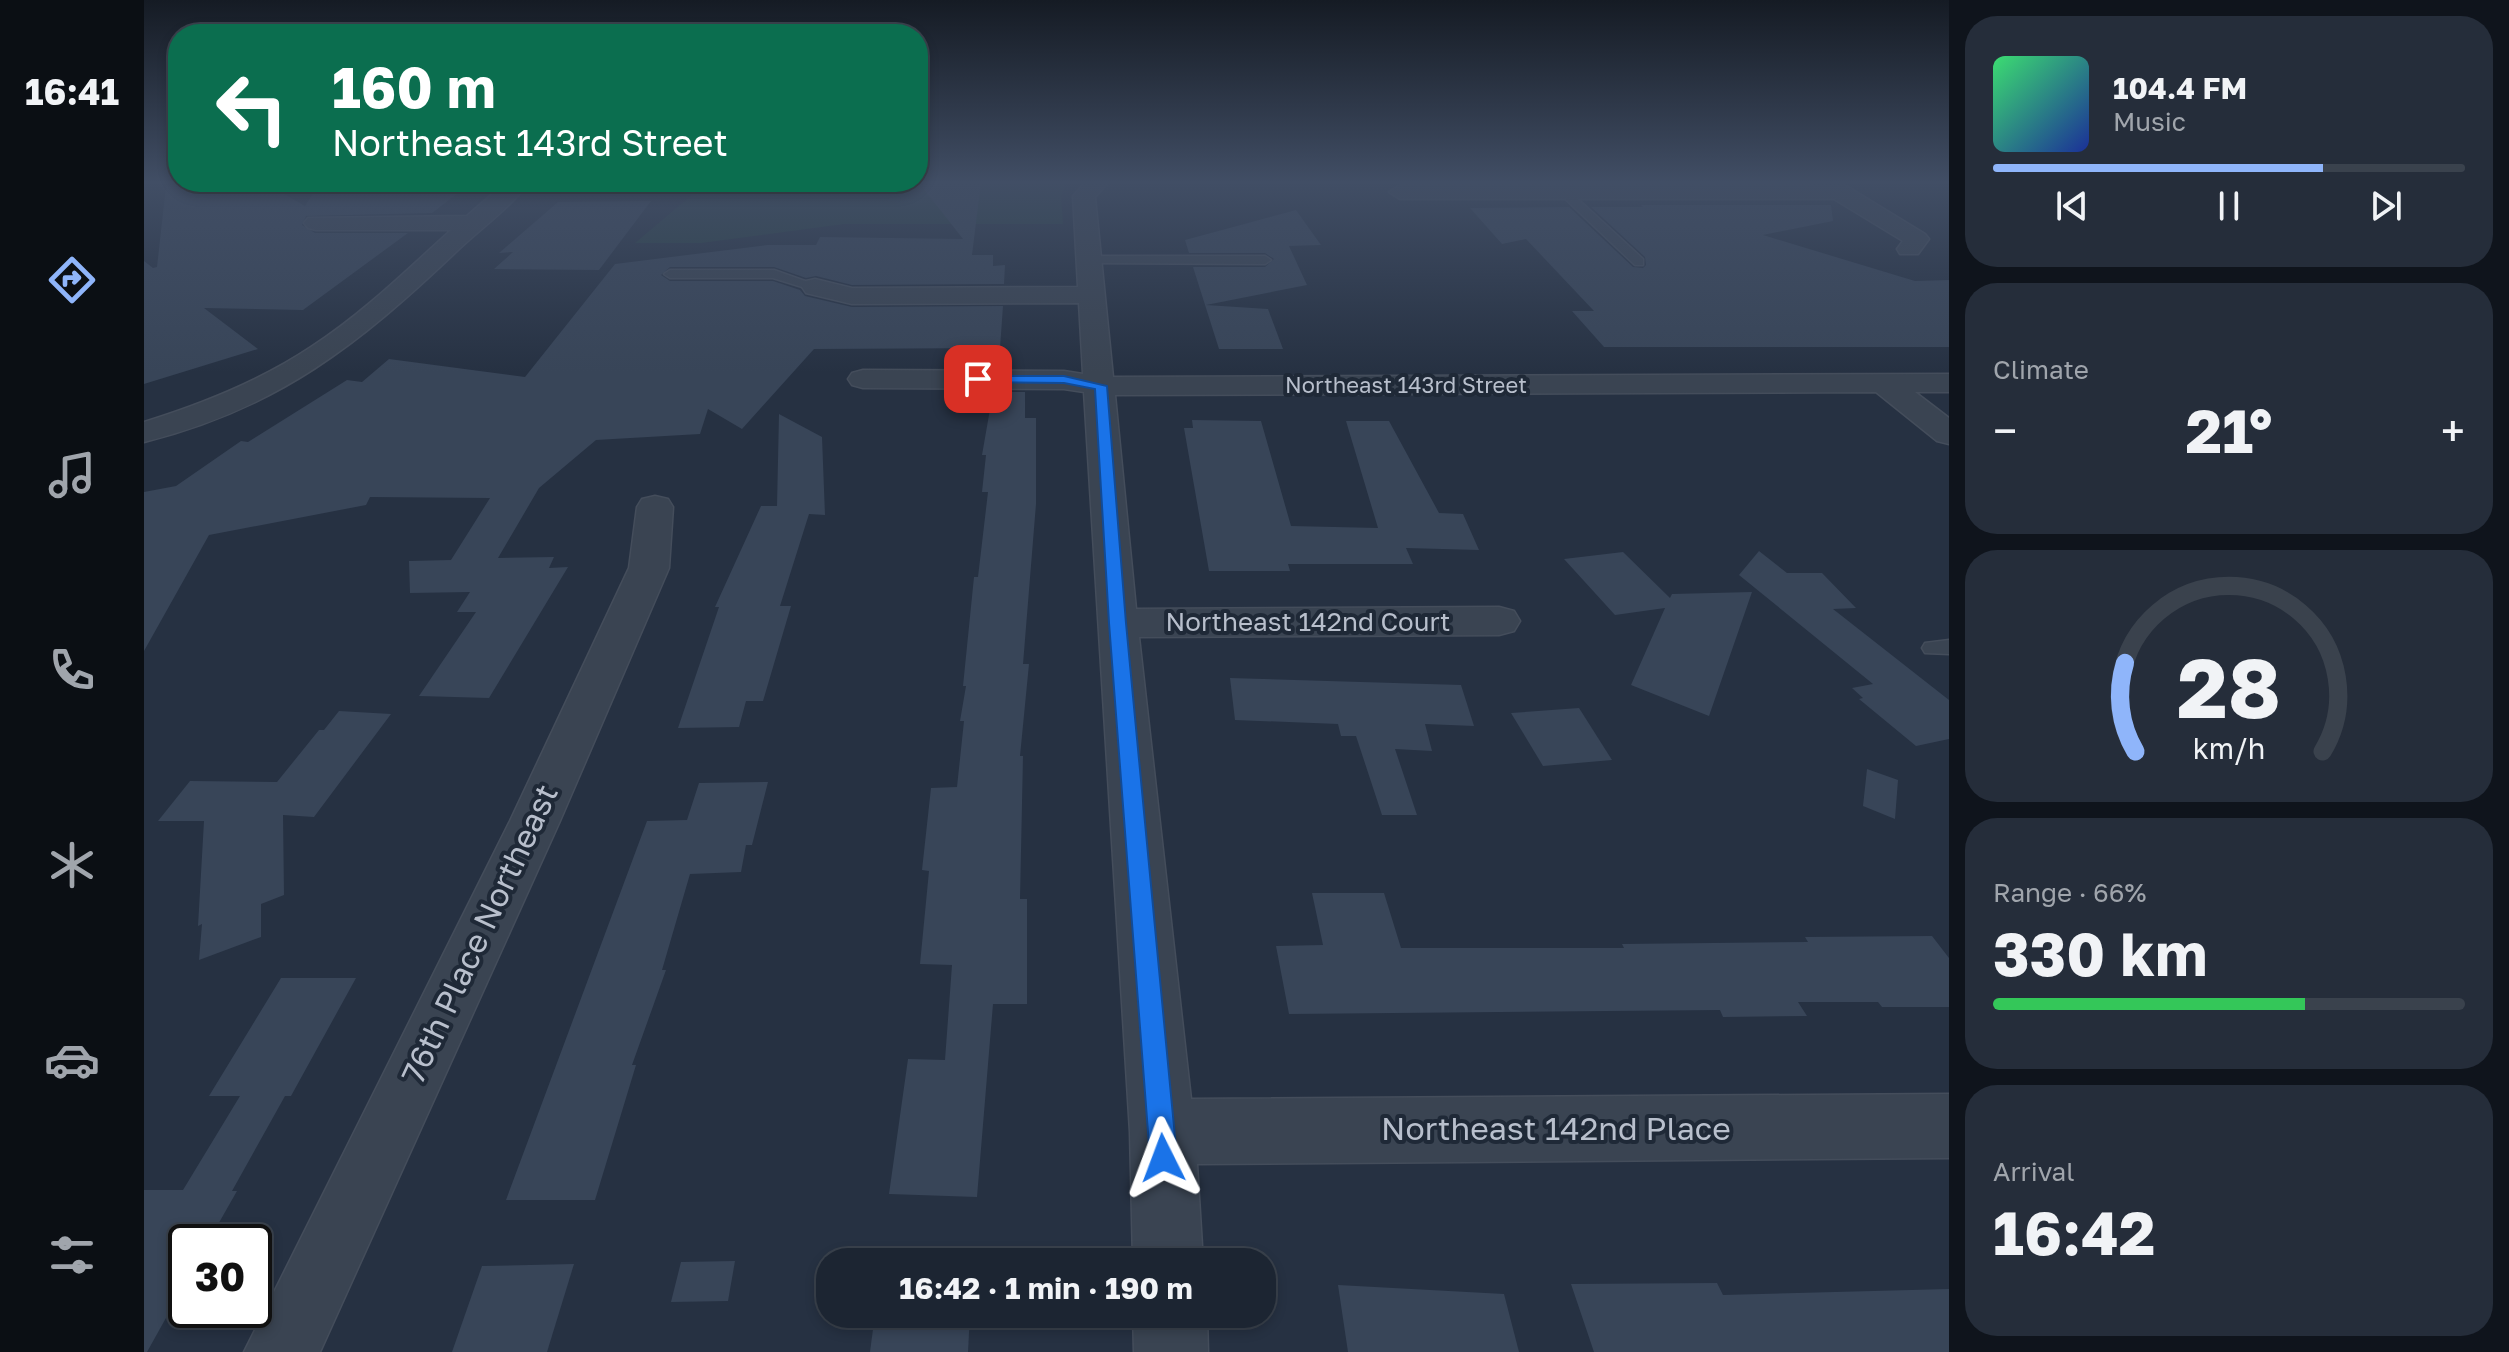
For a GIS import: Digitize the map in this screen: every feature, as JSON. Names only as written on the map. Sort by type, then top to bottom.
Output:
[{"type":"street","points":[[144,432],[193,418],[274,381],[341,339],[446,246]]},
{"type":"street","points":[[1089,246],[1117,623],[1162,1132],[1167,1248]]},
{"type":"street","points":[[815,287],[852,296],[1092,277]]},
{"type":"street","name":"Northeast 143rd Street","points":[[863,379],[1064,380],[1101,386],[1949,383]]},
{"type":"street","points":[[1883,383],[1949,434]]},
{"type":"street","name":"76th Place Northeast","points":[[281,1352],[535,821],[649,568],[655,507]]},
{"type":"street","name":"Northeast 142nd Court","points":[[1117,623],[1499,621]]},
{"type":"street","name":"Northeast 142nd Place","points":[[1162,1132],[1949,1126]]},
{"type":"street","points":[[1170,1328],[1171,1352]]},
{"type":"lane","points":[[1622,246],[1639,262]]},
{"type":"lane","points":[[1092,277],[1265,260]]},
{"type":"lane","points":[[670,274],[774,274],[815,287]]},
{"type":"building","points":[[159,246],[390,246],[303,310],[204,308],[258,349],[144,384],[144,261],[153,268],[157,267]]},
{"type":"building","points":[[507,246],[617,246],[599,270],[494,269],[513,252],[499,253]]},
{"type":"building","points":[[758,246],[973,246],[972,255],[993,255],[993,266],[1005,265],[1004,284],[852,285],[816,276],[806,278],[774,267],[670,267],[661,275],[670,281],[773,281],[800,290],[805,296],[852,307],[1003,306],[1000,348],[814,349],[742,429],[708,409],[700,434],[596,440],[539,488],[498,558],[554,557],[549,568],[568,567],[489,698],[419,696],[476,612],[457,612],[470,592],[410,593],[409,561],[451,560],[490,498],[370,497],[366,505],[209,535],[144,651],[144,492],[176,486],[241,441],[248,442],[347,380],[362,382],[389,359],[525,377],[615,264]]},
{"type":"building","points":[[1187,246],[1289,246],[1307,285],[1206,305],[1268,309],[1283,349],[1219,349],[1193,267],[1265,267],[1274,259],[1265,253],[1189,253]]},
{"type":"building","points":[[1533,246],[1611,246],[1633,267],[1643,268],[1646,265],[1645,257],[1633,246],[1800,246],[1915,281],[1949,280],[1949,347],[1604,347],[1572,311],[1594,311]]},
{"type":"building","points":[[993,392],[1025,392],[1025,418],[1036,418],[1036,504],[1023,664],[1029,664],[1020,756],[1023,756],[1020,899],[1027,899],[1027,1004],[993,1004],[977,1197],[889,1194],[908,1059],[945,1060],[952,965],[920,964],[929,871],[922,870],[931,788],[957,787],[974,577],[978,577],[988,492],[982,492],[986,455],[982,455]]},
{"type":"building","points":[[779,414],[822,437],[825,515],[809,514],[780,606],[791,606],[763,701],[746,701],[739,727],[678,728],[719,607],[715,607],[761,506],[777,506]]},
{"type":"building","points":[[1192,420],[1261,421],[1291,526],[1378,528],[1346,421],[1389,421],[1439,513],[1463,514],[1479,550],[1406,548],[1413,564],[1288,564],[1290,571],[1209,571],[1184,428],[1193,428]]},
{"type":"building","points":[[1759,551],[1787,573],[1822,573],[1856,608],[1833,609],[1949,700],[1949,739],[1916,746],[1859,699],[1863,698],[1852,688],[1873,684],[1739,575]]},
{"type":"building","points":[[1623,552],[1670,598],[1672,594],[1752,592],[1709,716],[1631,685],[1665,608],[1615,615],[1564,559]]},
{"type":"building","points":[[1230,678],[1461,685],[1474,726],[1425,724],[1432,751],[1395,749],[1417,815],[1382,815],[1356,736],[1341,736],[1338,724],[1235,720]]},
{"type":"building","points":[[1579,708],[1612,760],[1543,766],[1511,713]]},
{"type":"building","points":[[339,711],[391,714],[314,817],[283,815],[284,895],[261,904],[261,937],[199,960],[204,821],[158,821],[190,781],[277,782],[319,730],[324,730]]},
{"type":"building","points":[[1867,769],[1898,780],[1895,819],[1863,806]]},
{"type":"building","points":[[768,782],[752,845],[746,845],[741,872],[690,874],[662,970],[666,970],[632,1065],[636,1065],[595,1200],[506,1200],[647,821],[687,820],[699,783]]},
{"type":"building","points":[[1312,893],[1384,893],[1401,948],[1624,948],[1622,944],[1808,942],[1805,937],[1932,936],[1949,958],[1949,1007],[1882,1007],[1878,1002],[1798,1002],[1807,1016],[1723,1017],[1720,1010],[1289,1014],[1276,946],[1323,945]]},
{"type":"building","points":[[281,978],[356,978],[291,1096],[285,1096],[232,1191],[237,1191],[218,1224],[168,1224],[168,1314],[147,1352],[144,1352],[144,1190],[183,1190],[240,1096],[209,1096]]},
{"type":"building","points":[[735,1261],[728,1301],[671,1302],[681,1262]]},
{"type":"building","points":[[574,1264],[547,1352],[452,1352],[482,1266]]},
{"type":"building","points":[[1717,1283],[1723,1295],[1949,1289],[1949,1352],[1594,1352],[1571,1284]]},
{"type":"building","points":[[1338,1285],[1504,1294],[1519,1352],[1348,1352]]},
{"type":"building","points":[[873,1328],[969,1328],[968,1352],[870,1352]]},
{"type":"route","points":[[978,379],[1064,380],[1101,386],[1117,623],[1163,1158]]}]
